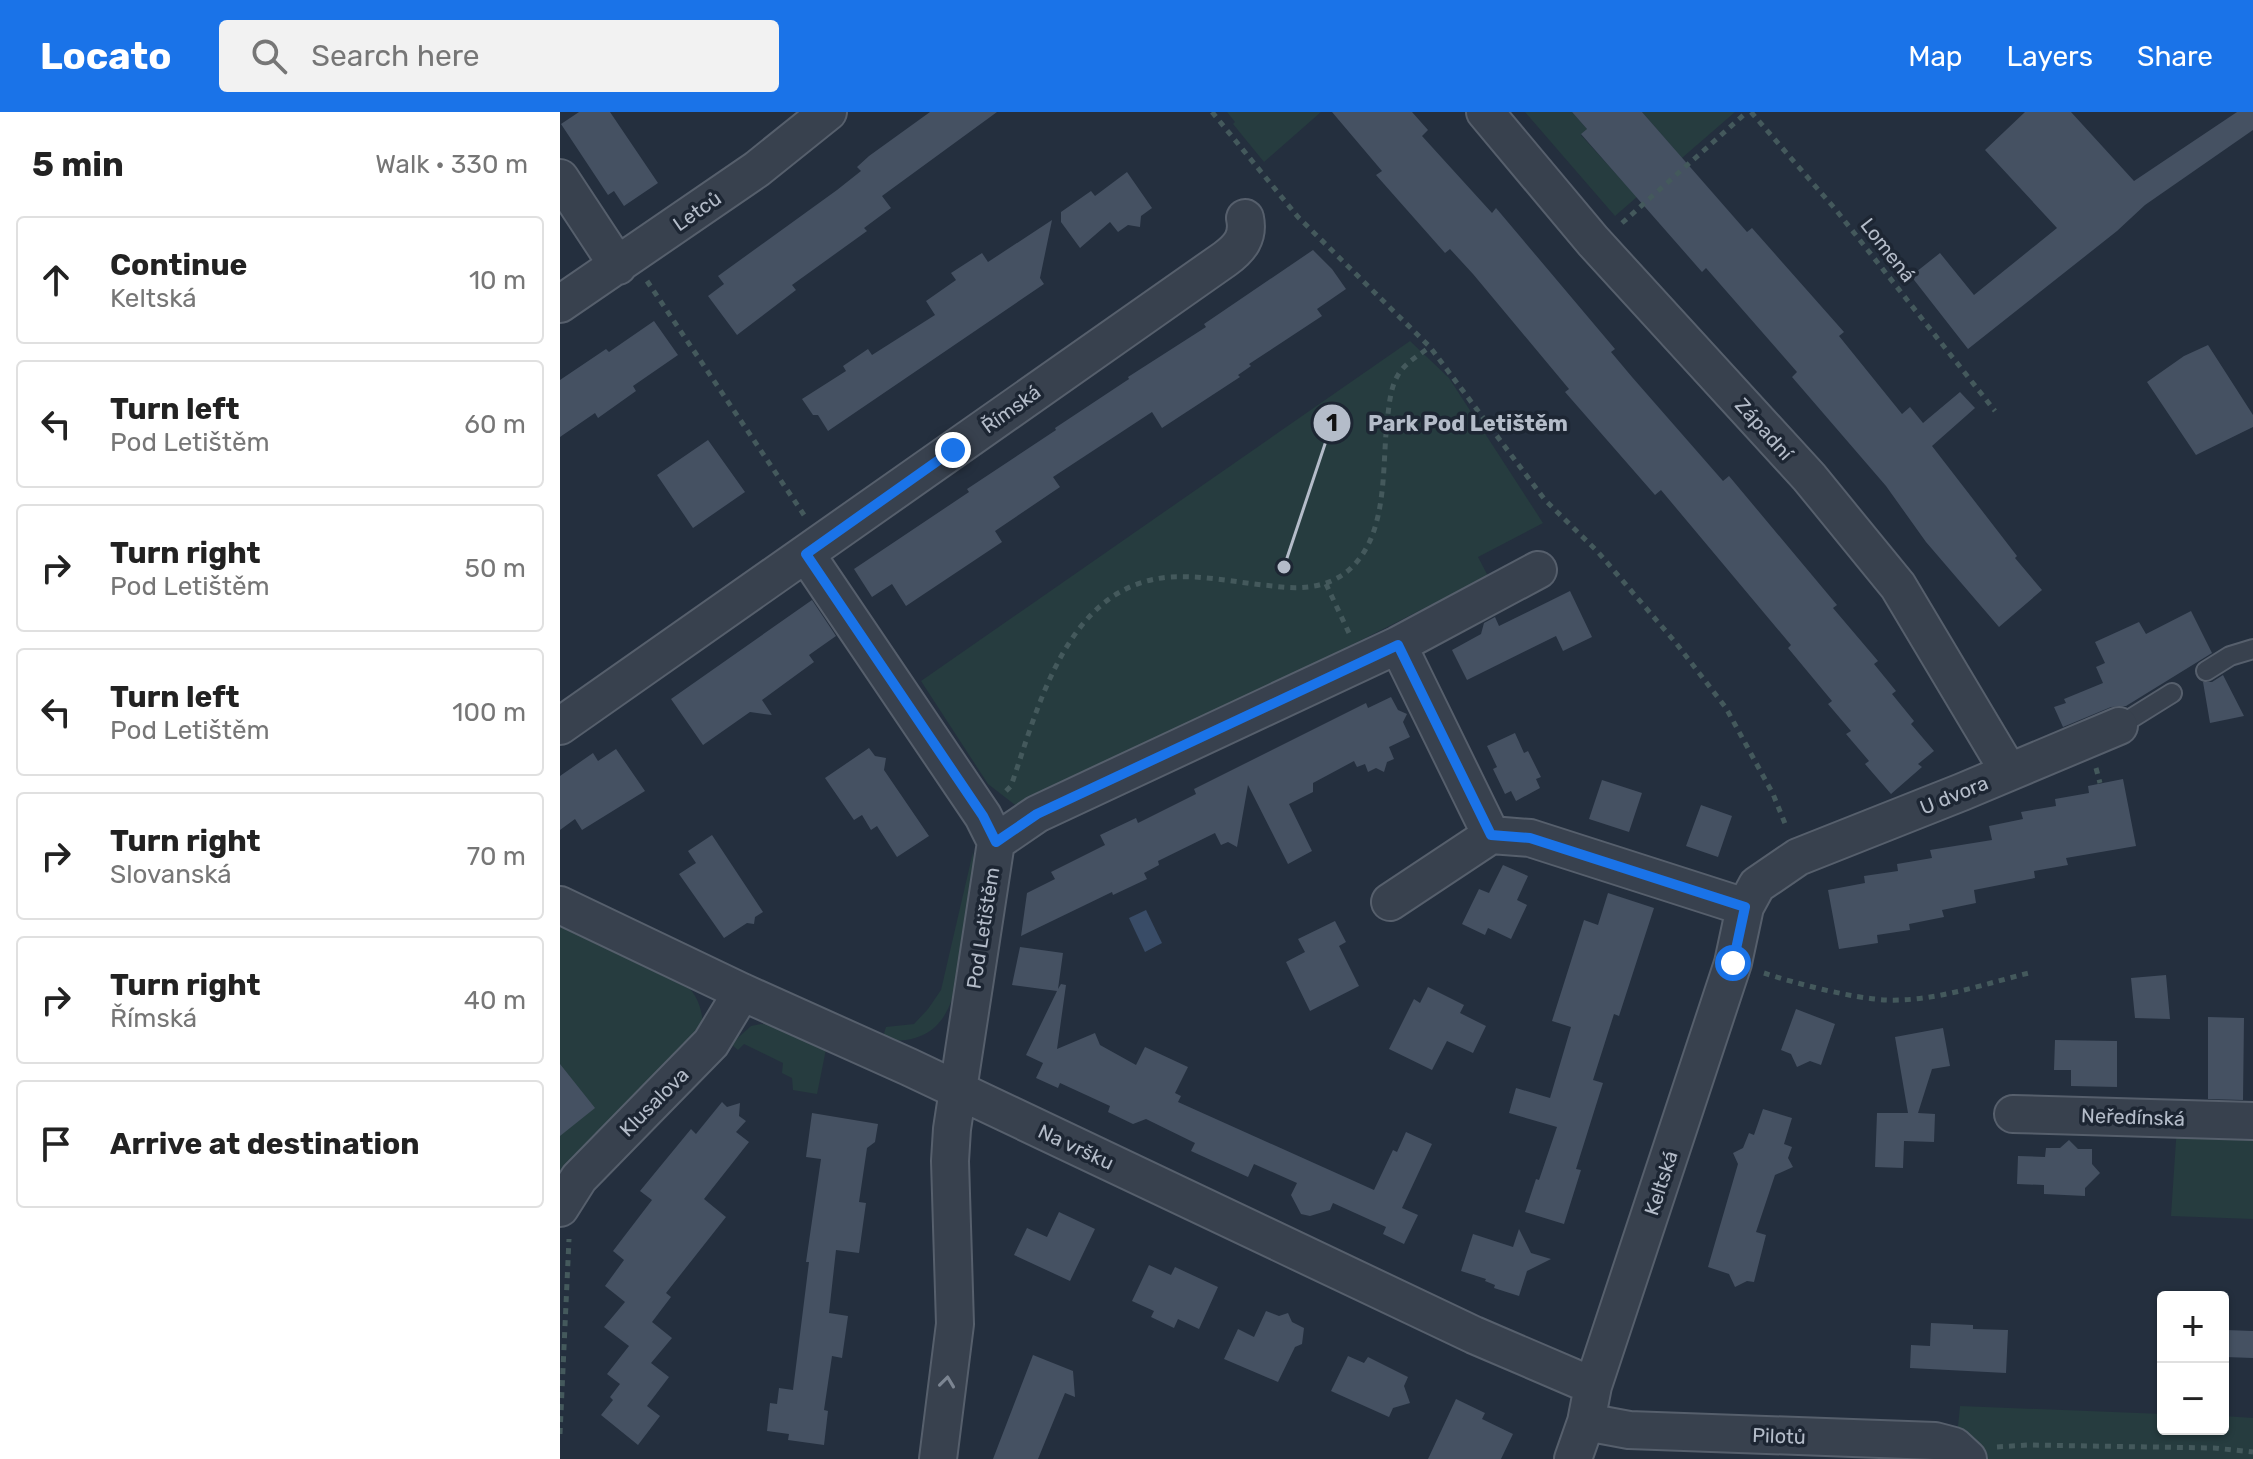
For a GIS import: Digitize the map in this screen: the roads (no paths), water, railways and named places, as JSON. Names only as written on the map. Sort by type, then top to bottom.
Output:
[{"type":"street","name":"Letců","points":[[560,304],[757,169],[828,112]]},
{"type":"street","name":"Západní","points":[[1485,112],[1593,241],[1809,477],[1898,586],[2009,772]]},
{"type":"street","points":[[560,178],[625,261]]},
{"type":"street","name":"Římská","points":[[560,726],[1225,259],[1241,245],[1247,227],[1245,218]]},
{"type":"street","points":[[815,549],[983,816],[996,842]]},
{"type":"street","name":"Pod Letištěm","points":[[938,1459],[955,1324],[950,1161],[957,1090],[996,842],[1037,814],[1398,645],[1538,570]]},
{"type":"street","points":[[1398,645],[1491,835]]},
{"type":"street","name":"U dvora","points":[[1745,907],[1757,885],[1798,857],[2119,726]]},
{"type":"street","points":[[1390,902],[1491,835],[1530,838],[1745,907]]},
{"type":"street","name":"Na vršku","points":[[560,905],[1474,1335],[1593,1386]]},
{"type":"street","name":"Keltská","points":[[1573,1459],[1586,1422],[1593,1386],[1733,963],[1745,907]]},
{"type":"street","name":"Klusalova","points":[[563,1213],[579,1178],[711,1043],[742,992]]},
{"type":"street","name":"Neředínská","points":[[2013,1114],[2253,1121]]},
{"type":"street","name":"Pilotů","points":[[1586,1422],[1629,1430],[1935,1441],[1954,1446],[1967,1457]]},
{"type":"lane","points":[[2206,671],[2230,656],[2253,649]]},
{"type":"lane","name":"U dvora","points":[[2119,726],[2172,693]]},
{"type":"water","points":[[1146,910],[1162,943],[1145,952],[1129,918]]},
{"type":"place","name":"Park Pod Letištěm","points":[[1284,567]]}]
